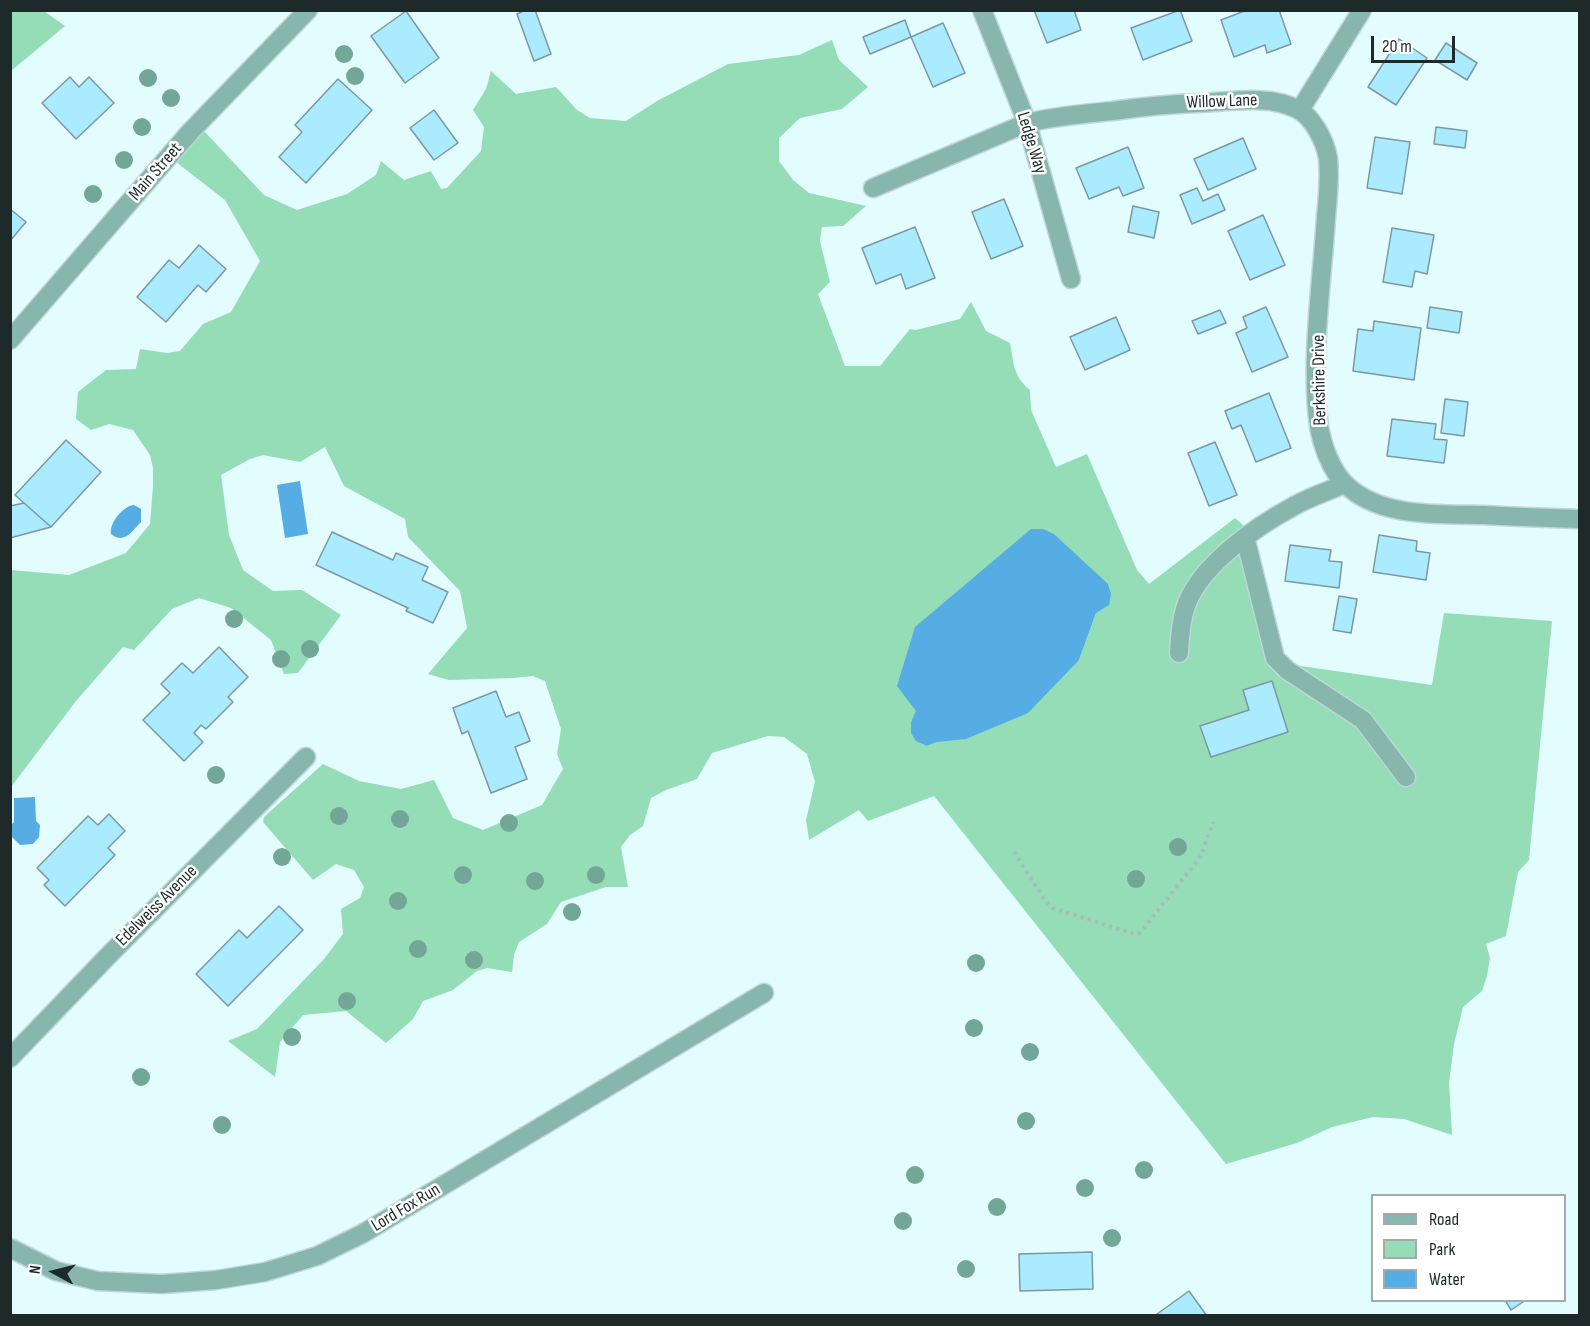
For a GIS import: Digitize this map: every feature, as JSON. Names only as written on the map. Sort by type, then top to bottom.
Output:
[{"type":"street","name":"Main Street","points":[[10,340],[190,132],[308,10]]},
{"type":"street","name":"Ledge Way","points":[[982,10],[1027,123],[1071,279]]},
{"type":"street","points":[[1300,110],[1362,10]]},
{"type":"street","name":"Willow Lane","points":[[1027,123],[1050,117],[1178,103],[1265,100],[1300,110]]},
{"type":"street","name":"Berkshire Drive","points":[[1300,110],[1320,134],[1328,157],[1329,186],[1317,348],[1316,397],[1319,428],[1334,470],[1345,484],[1375,503],[1400,510],[1580,519]]},
{"type":"street","points":[[873,188],[1027,123]]},
{"type":"street","points":[[1179,653],[1181,627],[1188,602],[1204,575],[1245,537],[1295,505],[1345,484]]},
{"type":"street","points":[[1245,537],[1275,658],[1287,670],[1363,720],[1406,777]]},
{"type":"street","name":"Edelweiss Avenue","points":[[10,1058],[306,757]]},
{"type":"street","name":"Lord Fox Run","points":[[10,1248],[56,1271],[98,1281],[162,1284],[216,1280],[265,1272],[317,1257],[362,1234],[764,993]]},
{"type":"path","points":[[1014,852],[1053,909],[1134,934],[1140,933],[1201,856],[1213,822]]},
{"type":"green space","points":[[11,10],[44,11],[65,26],[11,71]]},
{"type":"green space","points":[[832,40],[839,60],[868,87],[842,109],[800,118],[779,138],[779,161],[793,180],[809,193],[866,206],[843,226],[822,227],[820,241],[830,282],[818,294],[845,366],[880,366],[910,329],[916,330],[960,319],[971,302],[986,331],[1010,343],[1015,369],[1020,380],[1030,390],[1031,410],[1056,467],[1087,454],[1137,570],[1149,584],[1235,518],[1252,533],[1280,656],[1294,665],[1432,685],[1444,613],[1552,621],[1529,860],[1518,872],[1506,936],[1486,944],[1490,958],[1482,991],[1463,1007],[1454,1044],[1449,1082],[1452,1135],[1404,1119],[1373,1117],[1332,1127],[1297,1143],[1226,1164],[934,796],[868,821],[859,810],[809,840],[806,820],[815,782],[807,754],[784,737],[768,736],[712,753],[697,779],[651,798],[643,826],[630,835],[621,847],[628,887],[606,887],[561,902],[547,924],[519,942],[514,955],[512,972],[487,968],[477,971],[453,990],[423,1001],[413,1019],[386,1043],[346,1011],[303,1015],[280,1042],[275,1077],[228,1041],[257,1029],[324,959],[343,934],[341,909],[360,898],[364,887],[354,870],[336,864],[313,880],[263,822],[264,817],[323,764],[359,781],[401,789],[434,780],[453,818],[483,830],[542,805],[563,769],[557,754],[561,729],[545,681],[533,676],[449,680],[428,674],[467,628],[460,591],[408,537],[405,519],[344,486],[325,447],[300,462],[263,455],[250,459],[221,475],[229,535],[243,570],[273,591],[302,590],[341,615],[298,673],[284,674],[271,640],[231,608],[199,598],[172,609],[134,650],[123,647],[76,701],[11,787],[11,570],[69,575],[126,553],[150,524],[153,468],[150,455],[133,430],[109,424],[91,430],[76,419],[78,392],[106,370],[136,369],[140,349],[167,353],[180,351],[203,324],[231,312],[260,261],[225,200],[176,162],[195,138],[204,131],[264,195],[297,210],[347,194],[376,175],[381,161],[404,180],[431,171],[441,189],[447,188],[481,151],[484,127],[473,110],[486,89],[491,71],[516,94],[556,87],[577,110],[590,118],[626,121],[657,101],[728,64],[799,55]],"holes":[[[1096,613],[1079,660],[927,746],[911,722],[917,711]]]},
{"type":"water","points":[[300,481],[308,534],[285,538],[277,485]]},
{"type":"water","points":[[134,505],[141,509],[141,522],[124,537],[120,538],[111,534],[112,525],[118,516],[125,508]]},
{"type":"water","points":[[1031,529],[1043,529],[1054,534],[1108,584],[1111,594],[1109,605],[1096,613],[1079,660],[1028,713],[966,739],[937,742],[927,746],[916,741],[911,733],[911,722],[916,711],[897,686],[915,627]]},
{"type":"water","points":[[35,797],[36,821],[40,825],[39,837],[33,844],[20,845],[12,837],[14,798]]},
{"type":"building","points":[[526,10],[535,10],[551,54],[534,61],[517,14]]},
{"type":"building","points":[[1034,10],[1074,10],[1081,30],[1047,43]]},
{"type":"building","points":[[1180,10],[1192,41],[1143,60],[1131,28]]},
{"type":"building","points":[[1247,10],[1279,10],[1291,44],[1267,53],[1265,45],[1234,57],[1221,20]]},
{"type":"building","points":[[406,11],[439,58],[405,83],[371,36]]},
{"type":"building","points":[[905,20],[911,37],[870,54],[863,37]]},
{"type":"building","points":[[943,23],[965,73],[933,87],[911,37]]},
{"type":"building","points":[[1399,39],[1427,58],[1396,105],[1368,87]]},
{"type":"building","points":[[1446,43],[1477,63],[1467,80],[1435,60]]},
{"type":"building","points":[[70,77],[79,87],[89,77],[114,103],[76,139],[42,103]]},
{"type":"building","points":[[338,79],[372,110],[306,183],[279,157],[302,132],[295,125]]},
{"type":"building","points":[[434,110],[458,143],[434,160],[410,128]]},
{"type":"building","points":[[1436,127],[1467,131],[1465,148],[1434,144]]},
{"type":"building","points":[[1375,137],[1410,142],[1402,194],[1367,188]]},
{"type":"building","points":[[1243,138],[1256,169],[1208,190],[1194,159]]},
{"type":"building","points":[[1128,147],[1144,188],[1123,196],[1119,187],[1089,199],[1076,168]]},
{"type":"building","points":[[1197,188],[1203,201],[1218,194],[1225,210],[1192,224],[1180,195]]},
{"type":"building","points":[[1004,199],[1023,246],[991,259],[972,212]]},
{"type":"building","points":[[1133,206],[1159,212],[1154,238],[1128,232]]},
{"type":"building","points":[[10,209],[26,222],[10,241]]},
{"type":"building","points":[[1263,215],[1285,265],[1250,280],[1228,231]]},
{"type":"building","points":[[915,227],[935,278],[906,289],[901,274],[876,284],[862,248]]},
{"type":"building","points":[[1392,228],[1434,235],[1427,274],[1415,271],[1412,287],[1383,282]]},
{"type":"building","points":[[199,245],[226,269],[206,292],[198,285],[166,322],[137,297],[169,260],[179,268]]},
{"type":"building","points":[[1266,307],[1288,357],[1252,372],[1236,333],[1247,328],[1243,317]]},
{"type":"building","points":[[1430,307],[1462,312],[1459,333],[1427,328]]},
{"type":"building","points":[[1220,310],[1226,323],[1198,334],[1192,321]]},
{"type":"building","points":[[1116,317],[1130,350],[1085,370],[1070,337]]},
{"type":"building","points":[[1374,321],[1421,328],[1414,380],[1353,371],[1358,329],[1373,331]]},
{"type":"building","points":[[1269,393],[1291,448],[1256,462],[1241,425],[1232,429],[1225,411]]},
{"type":"building","points":[[1445,399],[1468,402],[1464,436],[1441,433]]},
{"type":"building","points":[[1392,419],[1436,424],[1434,439],[1447,440],[1444,463],[1387,456]]},
{"type":"building","points":[[66,440],[101,472],[51,527],[15,495]]},
{"type":"building","points":[[1215,442],[1237,495],[1209,506],[1188,453]]},
{"type":"building","points":[[24,503],[51,527],[10,538],[10,506]]},
{"type":"building","points":[[332,532],[393,560],[396,553],[428,567],[422,580],[448,592],[433,623],[406,611],[408,608],[316,565]]},
{"type":"building","points":[[1379,535],[1417,541],[1416,551],[1430,553],[1426,580],[1373,572]]},
{"type":"building","points":[[1290,545],[1331,550],[1329,561],[1342,562],[1339,588],[1285,581]]},
{"type":"building","points":[[1339,596],[1357,599],[1351,633],[1333,630]]},
{"type":"building","points":[[219,647],[248,677],[228,697],[233,702],[206,729],[201,725],[194,733],[203,742],[184,761],[143,720],[170,693],[161,684],[182,663],[193,673]]},
{"type":"building","points":[[1272,681],[1288,732],[1211,757],[1200,726],[1249,710],[1243,690]]},
{"type":"building","points":[[496,691],[506,717],[519,712],[530,741],[515,747],[527,779],[491,793],[468,731],[462,734],[453,708]]},
{"type":"building","points":[[109,814],[125,831],[108,848],[115,855],[65,906],[44,885],[49,880],[37,868],[88,816],[98,825]]},
{"type":"building","points":[[279,906],[303,930],[228,1006],[196,974],[239,930],[247,938]]},
{"type":"building","points":[[1092,1252],[1093,1289],[1020,1291],[1019,1254]]},
{"type":"building","points":[[1189,1291],[1207,1316],[1158,1316],[1157,1314]]},
{"type":"building","points":[[1506,1302],[1523,1302],[1511,1310]]}]
